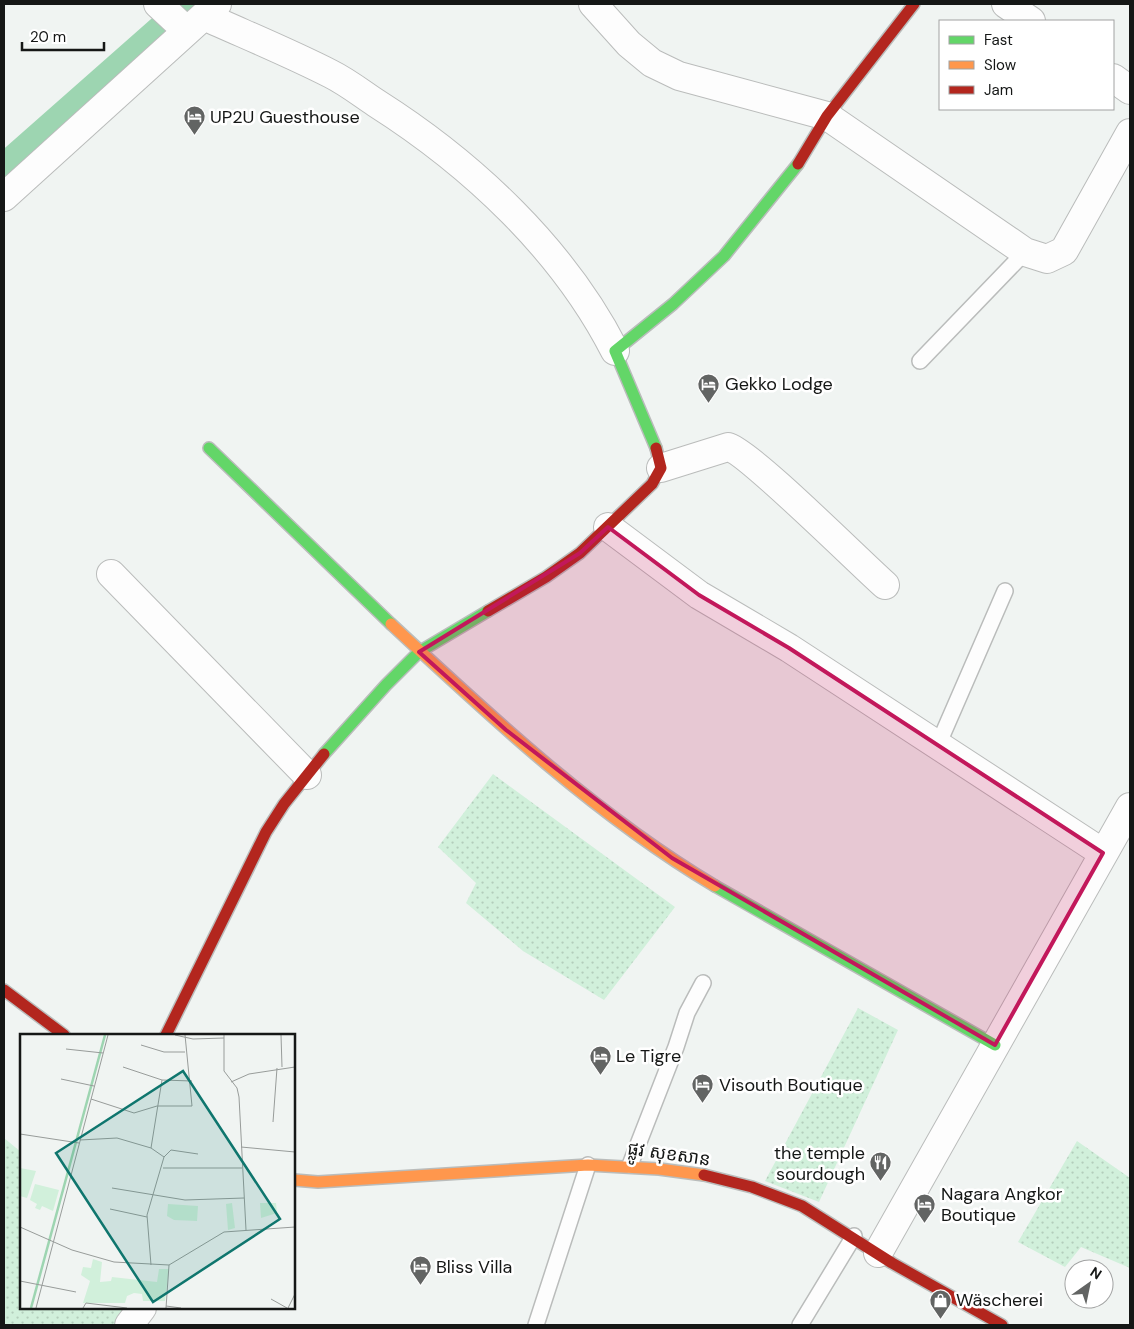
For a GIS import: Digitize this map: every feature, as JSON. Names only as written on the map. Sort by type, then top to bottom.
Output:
[{"type":"street","points":[[593,4],[629,44],[652,63],[679,76],[828,116],[1025,252],[1047,259],[1064,251],[1130,132]]},
{"type":"street","points":[[615,351],[674,304],[724,256],[785,182],[828,116],[914,4]]},
{"type":"street","points":[[1006,4],[1030,20]]},
{"type":"street","points":[[4,197],[188,15],[333,75],[392,112],[446,152],[497,197],[543,246],[586,299],[615,351],[656,449],[661,468]]},
{"type":"street","points":[[1114,79],[1130,90]]},
{"type":"street","points":[[166,1034],[266,832],[284,804],[307,775],[386,685],[419,652],[546,578],[580,553],[652,484],[661,468],[728,447],[734,449],[760,470],[885,586]]},
{"type":"street","points":[[209,448],[419,652],[506,730],[616,819],[672,858],[813,942],[995,1045]]},
{"type":"street","points":[[608,527],[699,595],[789,648],[1103,853]]},
{"type":"street","points":[[111,574],[307,775]]},
{"type":"street","points":[[878,1253],[1130,807]]},
{"type":"street","points":[[4,990],[63,1034]]},
{"type":"street","name":"ផ្លូវ សុខសាន","points":[[295,1180],[318,1182],[588,1165],[630,1165],[689,1172],[776,1194],[813,1211],[878,1253],[1002,1325]]},
{"type":"street","points":[[128,1325],[141,1309]]},
{"type":"lane","points":[[920,361],[1025,252]]},
{"type":"lane","points":[[938,745],[1005,591]]},
{"type":"lane","points":[[630,1165],[687,1014],[703,983]]},
{"type":"lane","points":[[536,1325],[588,1165]]},
{"type":"lane","points":[[800,1325],[854,1236]]},
{"type":"highlighted area","points":[[608,527],[699,595],[789,648],[1103,853],[995,1045],[672,858],[506,730],[419,652],[580,553]]},
{"type":"green space","points":[[493,774],[675,907],[604,1000],[523,951],[466,903],[476,883],[438,847]]},
{"type":"green space","points":[[858,1008],[898,1030],[819,1202],[765,1181]]},
{"type":"green space","points":[[4,1138],[20,1151],[20,1309],[133,1309],[119,1325],[4,1325]]},
{"type":"green space","points":[[1077,1141],[1130,1178],[1130,1268],[1114,1261],[1114,1259],[1109,1259],[1081,1247],[1071,1259],[1064,1259],[1064,1266],[1018,1242]]},
{"type":"waterway","points":[[4,168],[190,4]]},
{"type":"traffic: fast","points":[[656,448],[615,351],[673,304],[724,256],[798,164]]},
{"type":"traffic: fast","points":[[209,448],[391,624]]},
{"type":"traffic: fast","points":[[324,754],[386,685],[419,652],[488,611]]},
{"type":"traffic: fast","points":[[715,886],[995,1045]]},
{"type":"traffic: slow","points":[[391,624],[546,764],[628,828],[715,886]]},
{"type":"traffic: slow","points":[[295,1180],[318,1182],[588,1165],[659,1169],[704,1175]]},
{"type":"traffic: jam","points":[[798,164],[827,116],[914,4]]},
{"type":"traffic: jam","points":[[488,611],[546,577],[580,553],[652,484],[661,468],[656,448]]},
{"type":"traffic: jam","points":[[166,1034],[266,832],[284,804],[324,754]]},
{"type":"traffic: jam","points":[[4,990],[63,1034]]},
{"type":"traffic: jam","points":[[704,1175],[752,1187],[802,1206],[892,1263],[1002,1325]]},
{"type":"place","name":"UP2U Guesthouse","points":[[194,136]]},
{"type":"place","name":"Gekko Lodge","points":[[709,403]]},
{"type":"place","name":"Le Tigre","points":[[600,1075]]},
{"type":"place","name":"Visouth Boutique","points":[[703,1104]]},
{"type":"place","name":"the temple sourdough","points":[[881,1182]]},
{"type":"place","name":"Nagara Angkor Boutique","points":[[925,1223]]},
{"type":"place","name":"Bliss Villa","points":[[420,1286]]},
{"type":"place","name":"Wäscherei","points":[[940,1319]]}]
